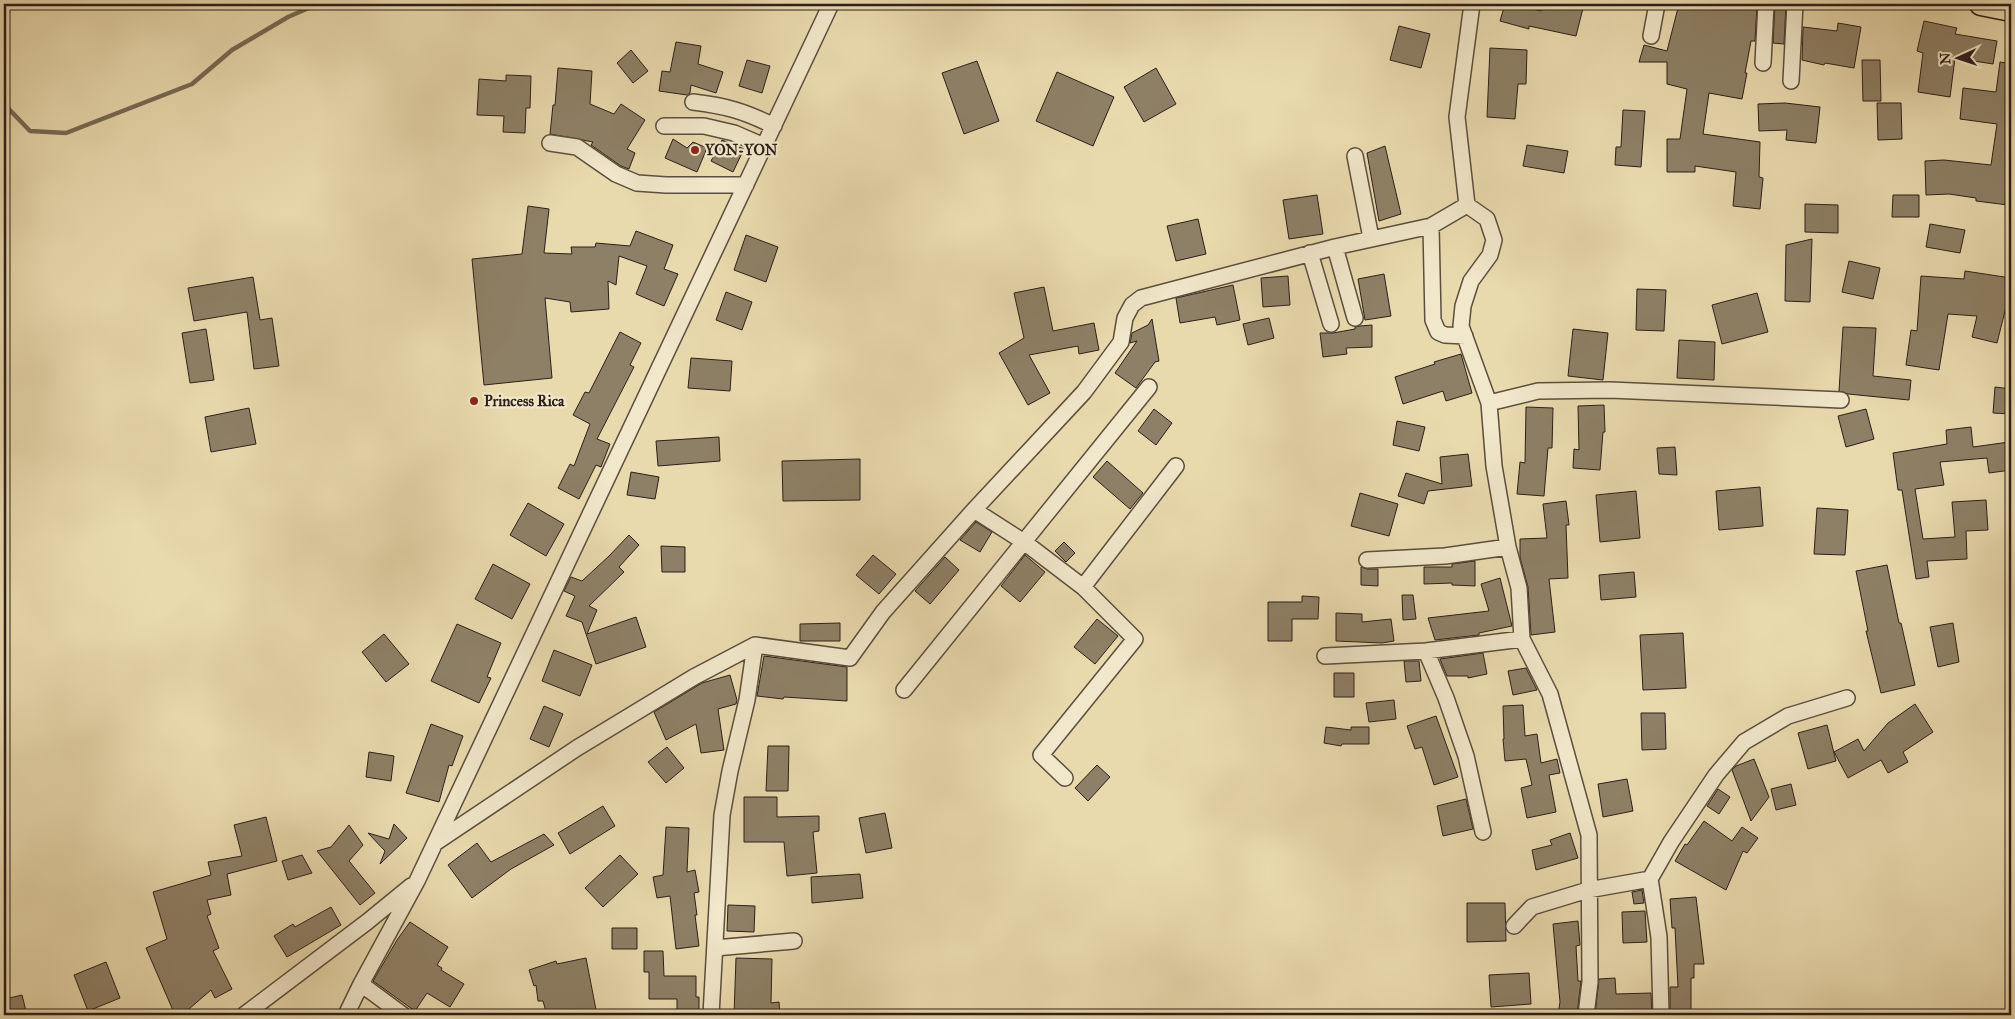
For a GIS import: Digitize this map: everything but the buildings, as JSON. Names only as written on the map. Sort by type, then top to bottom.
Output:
[{"type":"highway","points":[[1982,4],[2011,10]]},
{"type":"street","points":[[346,1015],[417,881],[831,4]]},
{"type":"street","points":[[1472,4],[1457,117],[1467,205],[1487,219],[1494,240],[1490,255],[1471,281],[1463,306],[1461,326],[1489,403],[1494,466],[1508,547],[1519,588],[1522,639],[1550,694],[1589,835],[1590,982],[1586,1015]]},
{"type":"street","points":[[1650,36],[1657,4]]},
{"type":"street","points":[[1763,63],[1766,4]]},
{"type":"street","points":[[1791,82],[1795,4]]},
{"type":"street","points":[[694,102],[723,105],[746,112],[774,126]]},
{"type":"street","points":[[664,126],[704,126],[734,133],[764,146]]},
{"type":"street","points":[[550,143],[577,147],[616,174],[637,183],[746,186]]},
{"type":"street","points":[[1355,156],[1371,238]]},
{"type":"street","points":[[435,843],[576,748],[694,677],[755,645],[850,658],[883,612],[974,510],[1084,392],[1121,342],[1125,318],[1132,305],[1141,298],[1334,247],[1431,226],[1467,205]]},
{"type":"street","points":[[1431,226],[1433,320],[1438,332],[1445,335],[1465,336]]},
{"type":"street","points":[[1334,247],[1355,318]]},
{"type":"street","points":[[1310,254],[1331,324]]},
{"type":"street","points":[[904,690],[1150,387]]},
{"type":"street","points":[[1489,403],[1538,391],[1610,390],[1842,400]]},
{"type":"street","points":[[1083,587],[1176,466]]},
{"type":"street","points":[[974,510],[1024,542],[1083,587],[1135,639],[1041,755],[1065,778]]},
{"type":"street","points":[[1367,560],[1445,556],[1508,547]]},
{"type":"street","points":[[1325,656],[1426,650],[1522,639]]},
{"type":"street","points":[[712,1015],[722,815],[730,771],[747,700],[755,645]]},
{"type":"street","points":[[1426,650],[1446,698],[1466,756],[1483,832]]},
{"type":"street","points":[[1661,1015],[1659,937],[1650,879],[1671,842],[1716,775],[1744,742],[1788,716],[1847,698]]},
{"type":"street","points":[[1514,926],[1532,907],[1588,890],[1650,879]]},
{"type":"street","points":[[244,1015],[367,922],[417,881]]},
{"type":"street","points":[[715,948],[794,942]]},
{"type":"street","points":[[361,984],[403,1015]]},
{"type":"waterway","points":[[4,104],[30,131],[66,133],[192,84],[232,50],[288,17],[318,4]]},
{"type":"place","name":"YON-YON","points":[[695,150]]},
{"type":"place","name":"Princess Rica","points":[[474,401]]}]
